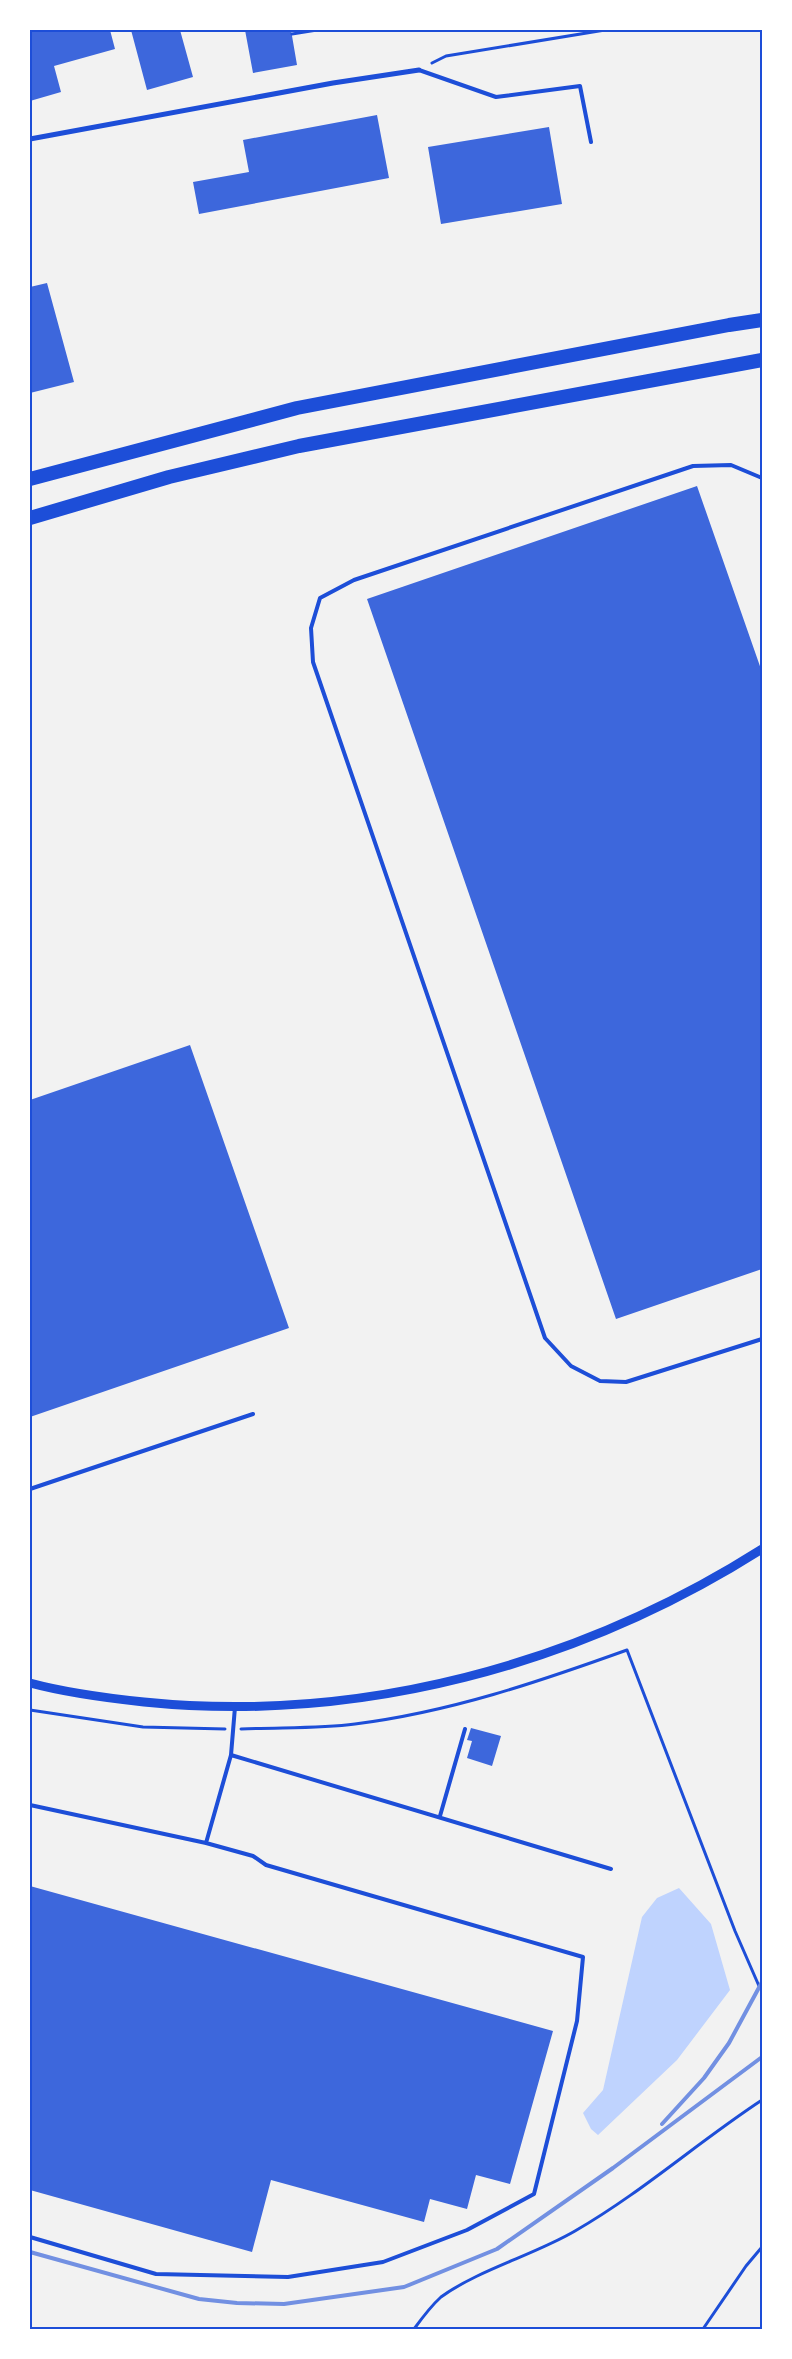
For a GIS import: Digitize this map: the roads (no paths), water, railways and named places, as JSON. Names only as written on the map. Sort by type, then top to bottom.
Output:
[{"type":"highway","points":[[30,480],[297,408],[762,320]]},
{"type":"highway","points":[[30,518],[169,477],[299,446],[762,360]]},
{"type":"street","points":[[30,139],[294,90],[419,70]]},
{"type":"street","points":[[30,1684],[107,1698],[177,1705],[234,1706],[339,1701],[401,1692],[509,1667],[611,1628],[729,1570],[762,1549]]},
{"type":"lane","points":[[419,70],[496,96],[580,86],[591,142]]},
{"type":"lane","points":[[762,478],[731,464],[694,466],[675,472],[354,580],[320,598],[311,628],[313,662],[545,1338],[572,1366],[600,1381],[626,1382],[762,1339]]},
{"type":"lane","points":[[30,1489],[252,1414]]},
{"type":"lane","points":[[206,1843],[231,1755],[234,1706]]},
{"type":"lane","points":[[440,1816],[465,1730]]},
{"type":"lane","points":[[231,1755],[440,1816],[611,1870]]},
{"type":"lane","points":[[30,1805],[206,1843],[253,1856],[266,1866],[583,1957],[577,2021],[534,2194],[467,2230],[383,2262],[288,2277],[156,2274],[30,2237]]},
{"type":"water","points":[[679,1888],[711,1924],[730,1990],[677,2060],[598,2135],[591,2129],[583,2113],[603,2090],[642,1917],[657,1898]]},
{"type":"railway","points":[[662,2124],[704,2078],[729,2043],[762,1982]]},
{"type":"railway","points":[[30,2252],[199,2299],[237,2303],[284,2304],[404,2287],[497,2249],[613,2168],[762,2057]]}]
